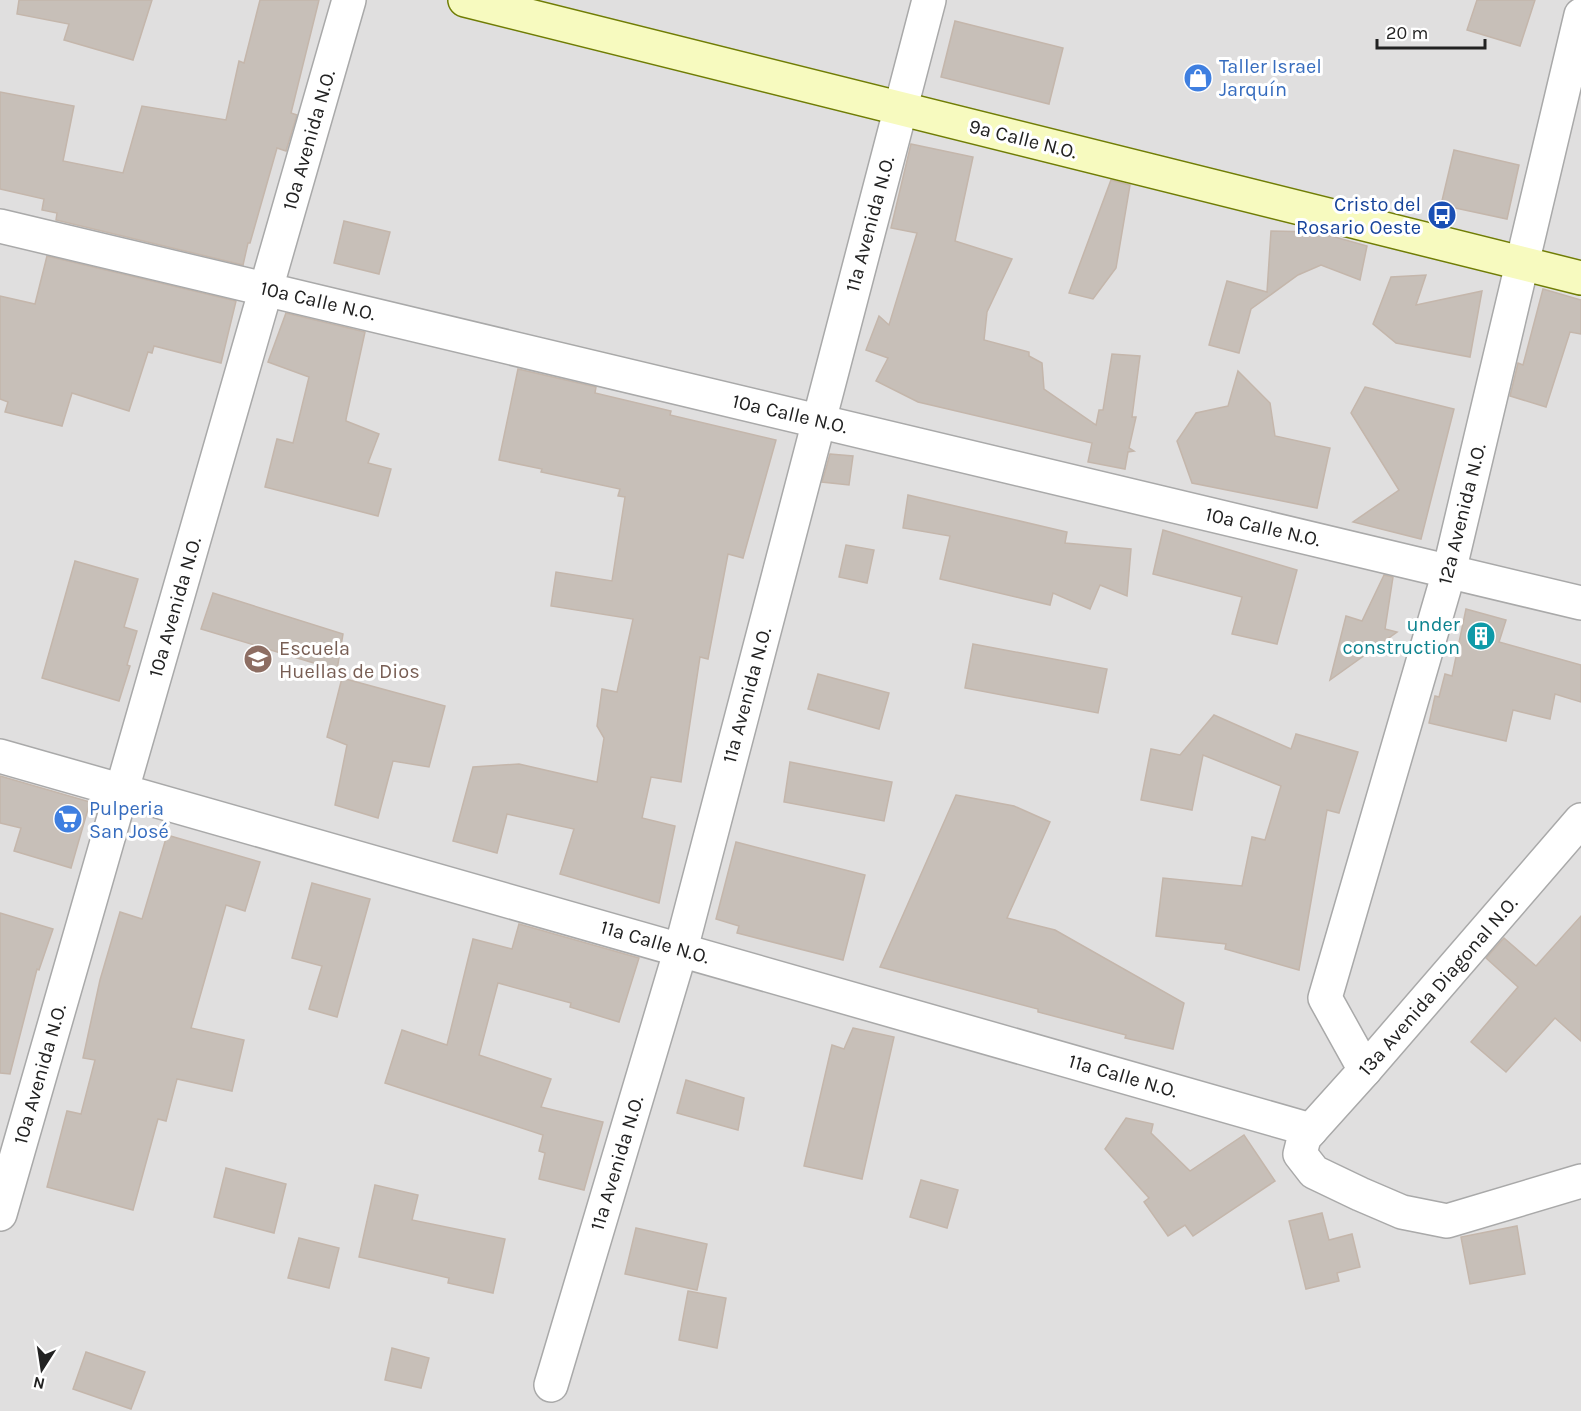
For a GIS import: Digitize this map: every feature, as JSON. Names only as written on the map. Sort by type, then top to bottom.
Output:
[{"type":"street","name":"10a Avenida N.O.","points":[[0,1214],[349,0]]},
{"type":"street","name":"9a Calle N.O.","points":[[465,0],[1581,278]]},
{"type":"street","name":"11a Avenida N.O.","points":[[551,1385],[681,950],[929,0]]},
{"type":"street","name":"12a Avenida N.O.","points":[[1365,1070],[1325,998],[1449,572],[1581,15]]},
{"type":"street","name":"10a Calle N.O.","points":[[0,226],[1581,603]]},
{"type":"street","name":"11a Calle N.O.","points":[[0,756],[681,950],[1305,1142],[1314,1172],[1402,1212],[1447,1221],[1581,1181]]},
{"type":"street","name":"13a Avenida Diagonal N.O.","points":[[1305,1142],[1581,820]]},
{"type":"shaded area","points":[[0,0],[1581,0],[1581,1411],[0,1411]]},
{"type":"building","points":[[19,0],[152,0],[133,60],[64,40],[69,24],[17,14]]},
{"type":"building","points":[[260,0],[319,0],[291,113],[297,115],[286,151],[277,148],[243,265],[56,220],[57,213],[42,210],[44,199],[0,189],[0,92],[74,106],[63,161],[123,173],[142,106],[226,120],[239,61],[244,63]]},
{"type":"building","points":[[1477,0],[1535,0],[1520,46],[1467,30]]},
{"type":"building","points":[[955,21],[1063,48],[1049,104],[941,77]]},
{"type":"building","points":[[911,144],[973,157],[955,241],[1012,259],[987,312],[984,340],[1029,352],[1029,356],[1042,363],[1044,389],[1096,425],[1099,410],[1103,410],[1112,354],[1140,356],[1132,417],[1136,417],[1129,448],[1134,451],[1128,452],[1125,469],[1088,462],[1092,443],[918,402],[876,381],[888,358],[866,350],[879,316],[889,325],[917,233],[891,228]]},
{"type":"building","points":[[1454,150],[1519,165],[1507,219],[1441,205]]},
{"type":"building","points":[[1111,180],[1130,185],[1116,268],[1093,299],[1069,293]]},
{"type":"building","points":[[344,221],[390,232],[379,274],[334,263]]},
{"type":"building","points":[[1271,231],[1317,232],[1367,246],[1360,280],[1321,265],[1298,275],[1251,309],[1239,353],[1209,345],[1227,281],[1267,292]]},
{"type":"building","points":[[47,256],[236,301],[221,363],[154,346],[152,353],[148,352],[129,411],[72,393],[62,426],[5,412],[8,402],[0,399],[0,296],[35,304]]},
{"type":"building","points":[[1426,275],[1416,305],[1482,291],[1470,357],[1396,343],[1373,324],[1391,277]]},
{"type":"building","points":[[1543,289],[1581,300],[1581,334],[1570,332],[1546,407],[1510,396],[1518,363],[1523,365]]},
{"type":"building","points":[[286,313],[365,332],[346,421],[379,434],[368,463],[391,469],[378,516],[265,487],[277,439],[293,443],[309,377],[268,362]]},
{"type":"building","points":[[518,369],[596,387],[595,393],[671,411],[670,415],[776,440],[743,558],[728,554],[708,659],[700,657],[681,782],[651,777],[642,818],[675,826],[659,903],[560,874],[574,829],[507,814],[497,853],[453,841],[473,767],[519,764],[597,782],[604,738],[597,726],[602,689],[617,692],[633,619],[551,606],[556,572],[612,581],[625,497],[618,496],[620,489],[541,472],[542,469],[499,460]]},
{"type":"building","points":[[1238,371],[1270,403],[1275,436],[1330,448],[1317,508],[1192,483],[1177,441],[1196,413],[1228,406]]},
{"type":"building","points":[[1365,387],[1454,409],[1421,539],[1353,522],[1399,490],[1351,413]]},
{"type":"building","points":[[830,454],[853,456],[849,485],[822,482]]},
{"type":"building","points":[[908,495],[1067,532],[1065,543],[1131,549],[1127,596],[1100,585],[1090,609],[1053,593],[1050,605],[940,579],[950,536],[903,528]]},
{"type":"building","points":[[1163,530],[1297,570],[1277,644],[1232,634],[1242,597],[1153,574]]},
{"type":"building","points":[[846,545],[874,550],[867,583],[839,577]]},
{"type":"building","points":[[75,561],[138,579],[124,627],[137,631],[127,665],[130,666],[119,701],[42,678]]},
{"type":"building","points":[[1384,575],[1393,577],[1385,629],[1397,632],[1330,680],[1346,616],[1362,621]]},
{"type":"building","points":[[213,593],[343,634],[337,670],[201,629]]},
{"type":"building","points":[[1466,609],[1506,620],[1499,642],[1581,665],[1581,702],[1555,694],[1550,719],[1513,710],[1506,741],[1429,723],[1435,696],[1439,697],[1445,674],[1452,676]]},
{"type":"building","points":[[973,644],[1107,669],[1098,713],[965,688]]},
{"type":"building","points":[[818,674],[889,693],[879,729],[808,709]]},
{"type":"building","points":[[342,678],[445,706],[429,767],[393,761],[378,818],[335,805],[347,745],[327,737]]},
{"type":"building","points":[[1214,715],[1291,749],[1296,734],[1358,752],[1339,813],[1327,810],[1299,970],[1225,949],[1226,944],[1156,936],[1163,878],[1242,886],[1252,837],[1265,840],[1281,786],[1203,755],[1192,810],[1141,800],[1151,749],[1180,755]]},
{"type":"building","points":[[790,762],[892,782],[884,821],[784,802]]},
{"type":"building","points":[[0,776],[90,802],[71,868],[14,851],[21,828],[0,823]]},
{"type":"building","points":[[956,795],[1014,806],[1050,822],[1007,918],[1055,930],[1184,1003],[1173,1049],[1125,1038],[1126,1035],[1038,1012],[1038,1009],[880,967]]},
{"type":"building","points":[[167,835],[260,862],[245,911],[226,905],[191,1028],[244,1040],[232,1091],[177,1079],[166,1121],[158,1119],[133,1210],[47,1187],[67,1111],[81,1114],[95,1060],[83,1058],[100,980],[120,912],[142,919]]},
{"type":"building","points":[[736,842],[865,875],[843,960],[737,933],[739,926],[716,919]]},
{"type":"building","points":[[312,883],[370,899],[337,1017],[309,1009],[322,966],[292,958]]},
{"type":"building","points":[[0,913],[53,929],[39,970],[37,969],[10,1074],[0,1073]]},
{"type":"building","points":[[1581,916],[1581,1041],[1555,1018],[1506,1072],[1471,1042],[1518,987],[1486,958],[1504,938],[1536,966]]},
{"type":"building","points":[[519,924],[639,958],[619,1022],[570,1007],[571,1003],[498,983],[479,1055],[551,1079],[541,1107],[603,1122],[584,1190],[539,1179],[545,1153],[539,1151],[543,1135],[385,1083],[402,1030],[447,1045],[473,939],[512,949]]},
{"type":"building","points":[[853,1028],[894,1037],[862,1179],[804,1166],[832,1045],[844,1049]]},
{"type":"building","points":[[686,1080],[744,1098],[738,1130],[677,1113]]},
{"type":"building","points":[[1126,1118],[1153,1124],[1151,1133],[1190,1171],[1244,1135],[1275,1181],[1193,1236],[1185,1225],[1168,1236],[1144,1202],[1149,1198],[1105,1149]]},
{"type":"building","points":[[226,1168],[286,1184],[274,1233],[214,1217]]},
{"type":"building","points":[[921,1180],[958,1190],[947,1228],[910,1217]]},
{"type":"building","points":[[375,1185],[418,1195],[412,1220],[505,1239],[493,1293],[448,1283],[449,1278],[359,1257]]},
{"type":"building","points":[[1322,1213],[1329,1240],[1352,1234],[1360,1267],[1337,1273],[1339,1281],[1306,1289],[1289,1221]]},
{"type":"building","points":[[1517,1226],[1525,1274],[1470,1284],[1461,1237]]},
{"type":"building","points":[[636,1228],[707,1244],[697,1290],[625,1274]]},
{"type":"building","points":[[299,1238],[339,1248],[329,1288],[288,1278]]},
{"type":"building","points":[[688,1291],[726,1298],[717,1348],[679,1340]]},
{"type":"building","points":[[392,1348],[429,1358],[421,1388],[385,1380]]},
{"type":"building","points":[[86,1352],[145,1372],[131,1409],[73,1389]]},
{"type":"place","name":"Taller Israel Jarquín","points":[[1198,78]]},
{"type":"place","name":"Cristo del Rosario Oeste","points":[[1442,215]]},
{"type":"place","name":"under construction","points":[[1481,636]]},
{"type":"place","name":"Escuela Huellas de Dios","points":[[258,659]]},
{"type":"place","name":"Pulperia San José","points":[[68,819]]}]
